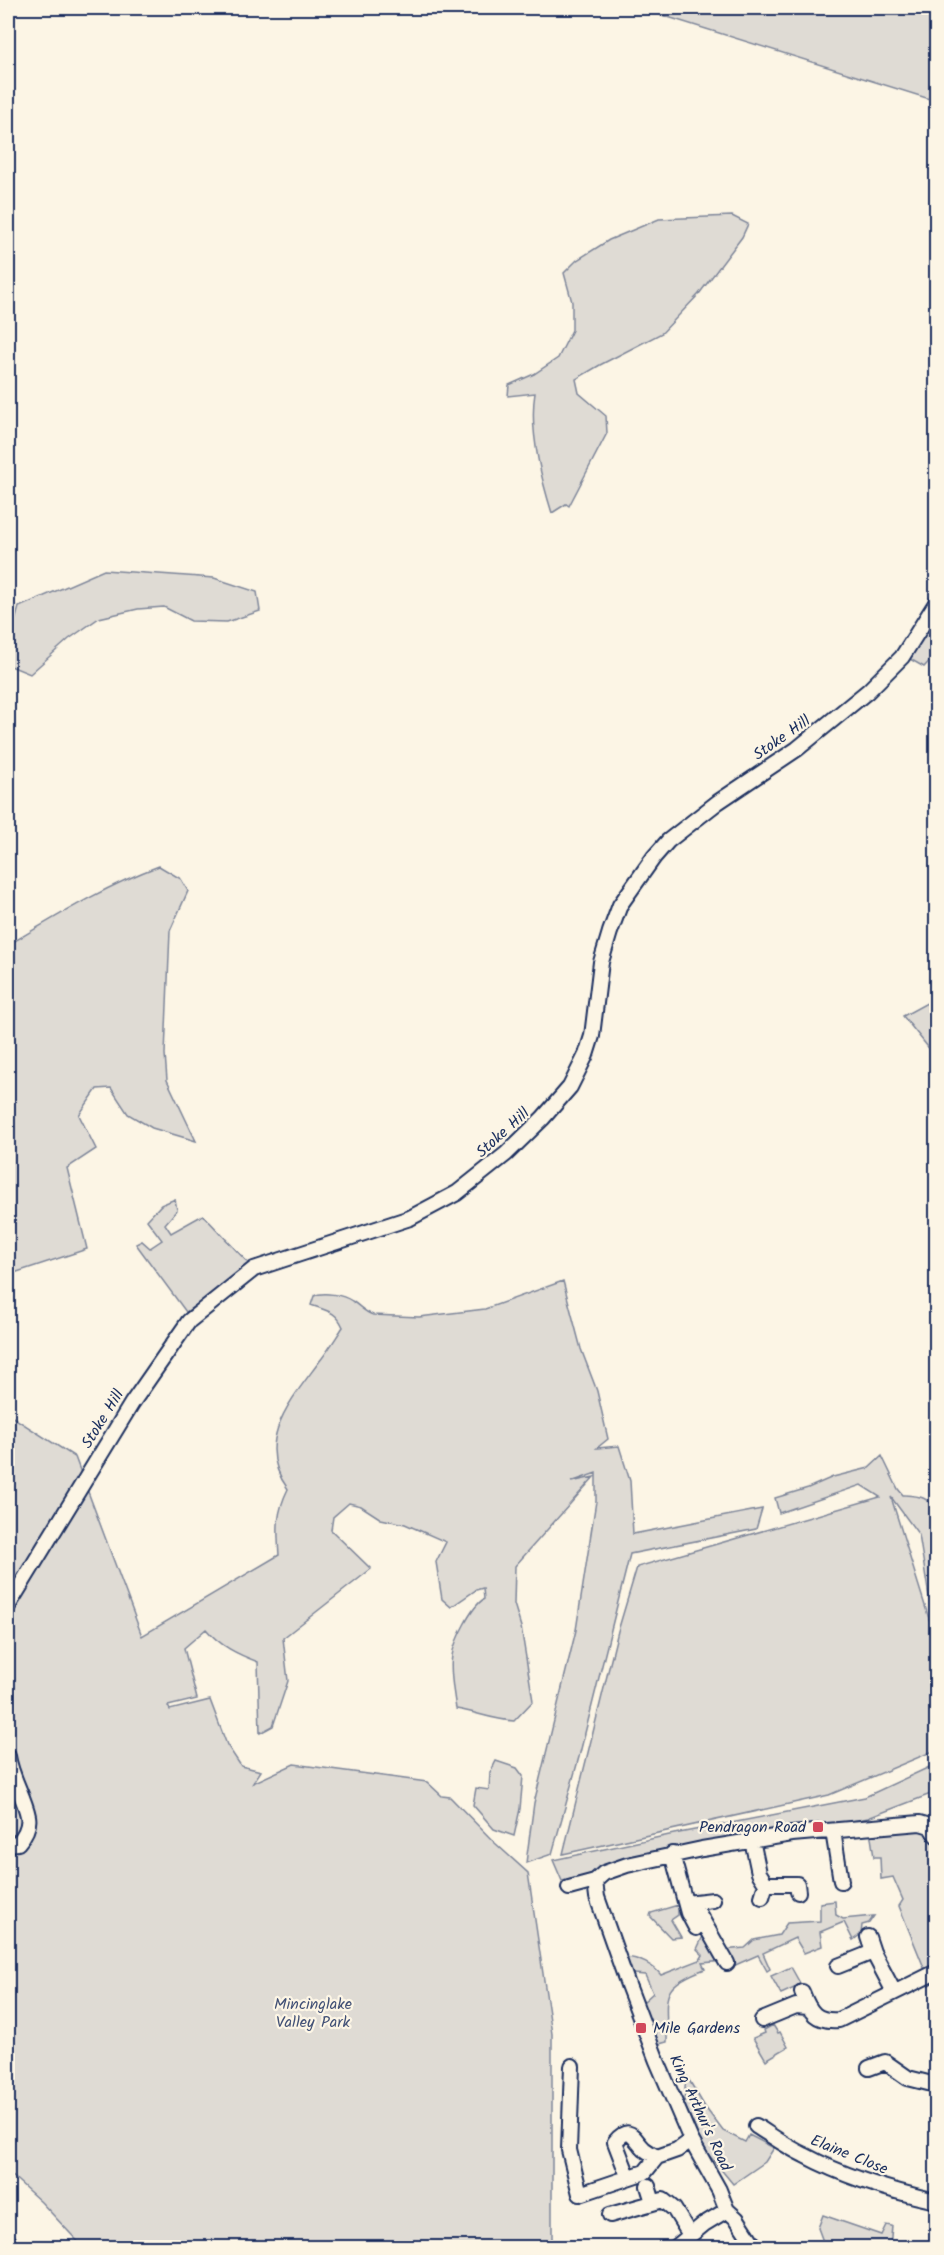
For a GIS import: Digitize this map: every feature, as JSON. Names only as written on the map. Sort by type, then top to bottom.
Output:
[{"type":"street","name":"Stoke Hill","points":[[8,1606],[132,1403],[189,1321],[254,1269],[410,1218],[457,1193],[506,1154],[543,1118],[570,1087],[586,1055],[592,1036],[601,962],[612,926],[620,905],[654,857],[668,841],[718,802],[806,743],[868,691],[902,657],[936,603]]},
{"type":"street","points":[[8,1756],[10,1770],[28,1817],[24,1836],[18,1843],[8,1844]]},
{"type":"street","points":[[569,1888],[595,1881],[603,1873],[672,1854],[752,1840],[833,1831],[932,1830]]},
{"type":"street","points":[[833,1831],[841,1881]]},
{"type":"street","points":[[752,1840],[764,1891],[797,1884],[798,1892]]},
{"type":"street","points":[[672,1854],[686,1905],[696,1928]]},
{"type":"street","name":"King Arthur's Road","points":[[595,1881],[597,1897],[628,1985],[691,2140],[727,2210],[737,2219],[756,2247]]},
{"type":"street","points":[[686,1905],[713,1900]]},
{"type":"street","points":[[686,1905],[699,1914],[727,1963]]},
{"type":"street","points":[[868,1937],[873,1952],[894,1992]]},
{"type":"street","points":[[838,1966],[873,1952]]},
{"type":"street","points":[[802,1992],[808,2007],[816,2017],[826,2021],[839,2020],[936,1972]]},
{"type":"street","points":[[762,2020],[796,2006],[808,2007]]},
{"type":"street","points":[[869,2068],[885,2062],[908,2078],[936,2085]]},
{"type":"street","points":[[572,2066],[569,2150],[580,2194],[645,2172],[657,2157],[677,2150],[691,2140]]},
{"type":"street","name":"Elaine Close","points":[[756,2126],[801,2154],[845,2174],[936,2201]]},
{"type":"street","points":[[628,2176],[615,2142],[621,2135],[629,2133],[636,2137],[643,2148],[657,2157]]},
{"type":"street","points":[[648,2186],[653,2202]]},
{"type":"street","points":[[610,2215],[653,2202],[666,2201],[674,2208],[690,2235]]},
{"type":"street","points":[[675,2247],[704,2224],[727,2210]]},
{"type":"green space","points":[[639,8],[936,8],[936,101]]},
{"type":"green space","points":[[732,216],[748,224],[742,237],[699,294],[662,333],[576,379],[579,393],[606,416],[607,433],[569,506],[566,504],[552,513],[540,469],[535,438],[535,393],[508,396],[509,385],[534,374],[558,358],[572,330],[572,302],[564,273],[577,260],[609,240],[659,219]]},
{"type":"green space","points":[[104,570],[214,578],[257,592],[260,611],[227,622],[191,621],[164,607],[138,609],[99,618],[69,639],[30,674],[8,665],[8,646],[19,607]]},
{"type":"green space","points":[[936,613],[936,654],[924,667],[910,659],[912,648]]},
{"type":"green space","points":[[159,866],[181,879],[188,891],[170,931],[165,1054],[167,1080],[196,1141],[152,1128],[128,1114],[111,1088],[97,1089],[79,1115],[96,1149],[67,1168],[87,1249],[8,1275],[8,945],[100,892]]},
{"type":"green space","points":[[936,998],[936,1057],[903,1016]]},
{"type":"green space","points":[[175,1199],[177,1210],[165,1224],[171,1233],[203,1215],[251,1266],[186,1312],[136,1244],[142,1241],[150,1248],[162,1240],[147,1220],[161,1205]]},
{"type":"green space","name":"Mincinglake Valley Park","points":[[563,1281],[581,1349],[597,1391],[608,1439],[597,1448],[619,1446],[630,1481],[633,1534],[762,1509],[756,1529],[630,1554],[552,1854],[526,1863],[534,1803],[576,1630],[596,1501],[596,1473],[571,1482],[594,1477],[515,1566],[514,1604],[521,1627],[533,1701],[514,1721],[456,1709],[451,1675],[452,1656],[464,1624],[484,1599],[483,1588],[476,1590],[451,1607],[442,1599],[436,1562],[446,1542],[405,1524],[381,1519],[361,1506],[349,1503],[333,1517],[331,1530],[371,1569],[283,1638],[288,1681],[273,1726],[260,1733],[258,1662],[229,1649],[206,1629],[184,1648],[197,1699],[168,1706],[170,1710],[210,1700],[227,1745],[241,1766],[261,1771],[253,1783],[294,1764],[427,1782],[442,1796],[450,1797],[528,1873],[552,2034],[552,2247],[83,2247],[41,2202],[8,2172],[8,1414],[75,1457],[142,1636],[279,1555],[278,1521],[288,1489],[278,1472],[274,1455],[275,1438],[280,1422],[297,1391],[343,1327],[334,1315],[311,1305],[314,1296],[333,1294],[344,1297],[373,1315],[419,1317],[485,1309]]},
{"type":"green space","points":[[882,1456],[903,1495],[922,1498],[930,1502],[936,1511],[936,1623],[931,1609],[919,1535],[891,1497],[936,1641],[936,1750],[829,1795],[563,1854],[618,1631],[637,1567],[880,1497],[861,1485],[779,1513],[775,1498],[808,1488],[833,1477],[869,1468]]},
{"type":"green space","points":[[496,1761],[517,1768],[523,1776],[520,1809],[514,1836],[494,1829],[473,1805],[476,1788],[489,1790],[490,1773]]},
{"type":"green space","points":[[936,1764],[936,1792],[868,1818],[562,1881],[553,1860],[865,1797]]},
{"type":"green space","points":[[920,1826],[936,1839],[936,1966],[925,1970],[899,1906],[903,1900],[893,1877],[881,1879],[880,1857],[874,1857],[870,1831]]},
{"type":"green space","points":[[835,1901],[836,1915],[843,1919],[874,1916],[869,1923],[862,1925],[861,1934],[853,1940],[844,1922],[820,1932],[822,1946],[804,1953],[795,1938],[763,1953],[770,1969],[767,1971],[758,1955],[731,1967],[723,1950],[745,1948],[754,1940],[779,1935],[787,1923],[820,1921],[820,1903]]},
{"type":"green space","points":[[678,1905],[678,1915],[671,1920],[681,1937],[671,1938],[650,1916],[651,1913]]},
{"type":"green space","points":[[704,1934],[724,1961],[702,1963],[705,1969],[689,1976],[672,1988],[667,2004],[667,2042],[659,2044],[642,2003],[653,1993],[645,1975],[634,1974],[626,1968],[625,1957],[645,1963],[661,1975],[700,1960],[703,1955],[697,1949]]},
{"type":"green space","points":[[791,1967],[801,1985],[781,1994],[771,1976]]},
{"type":"green space","points":[[773,2025],[778,2033],[780,2032],[788,2047],[766,2060],[753,2038],[765,2033],[764,2030]]},
{"type":"green space","points":[[686,2075],[723,2131],[745,2142],[749,2135],[774,2148],[765,2162],[733,2184],[704,2149],[684,2103]]},
{"type":"green space","points":[[823,2215],[881,2235],[886,2225],[892,2226],[890,2247],[825,2247],[818,2228]]},
{"type":"place","name":"Pendragon Road","points":[[818,1827]]},
{"type":"place","name":"Mile Gardens","points":[[641,2028]]}]
